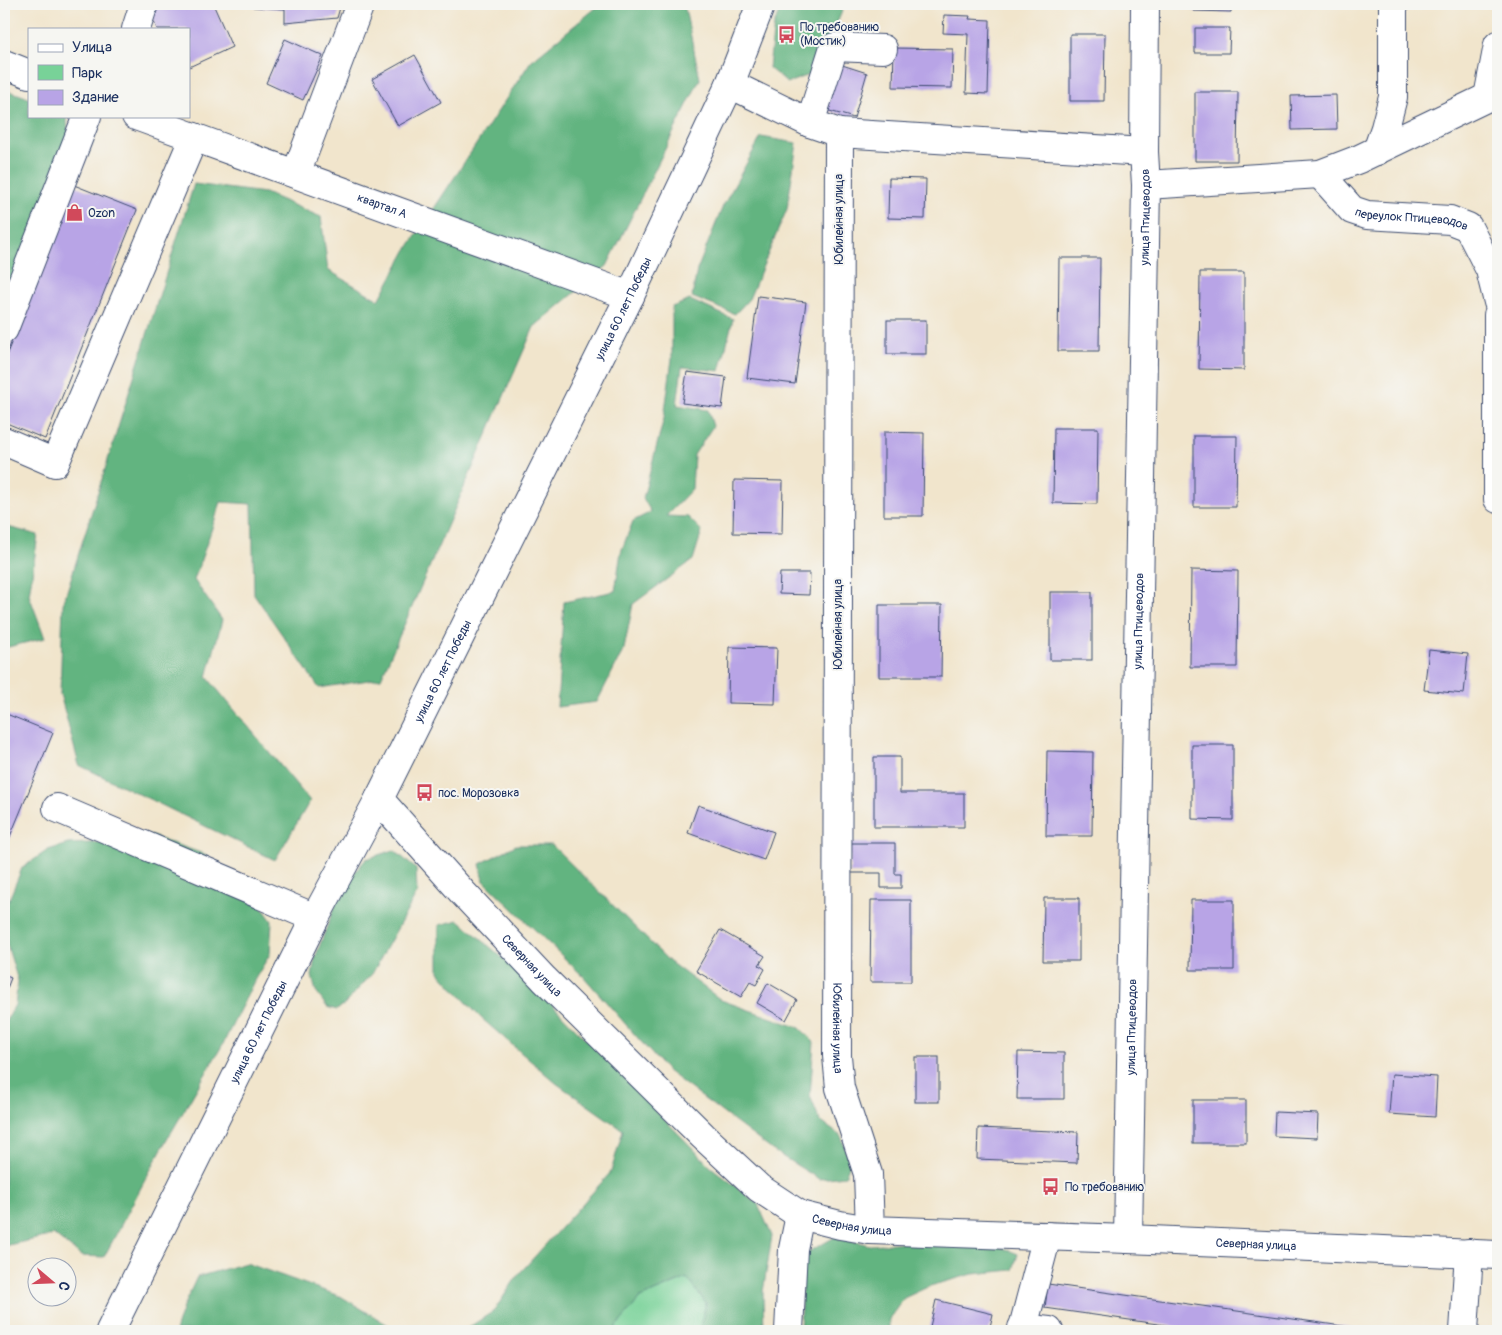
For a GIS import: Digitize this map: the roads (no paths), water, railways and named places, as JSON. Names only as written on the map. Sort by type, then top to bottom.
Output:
[{"type":"street","points":[[136,28],[144,4]]},
{"type":"street","points":[[296,174],[360,4]]},
{"type":"street","name":"улица 60 лет Победы","points":[[110,1331],[315,918],[379,799],[630,296],[730,84],[761,4]]},
{"type":"street","name":"улица Птицеводов","points":[[1128,1239],[1146,185],[1144,152],[1145,4]]},
{"type":"street","points":[[1376,151],[1385,128],[1393,97],[1392,4]]},
{"type":"street","points":[[1146,185],[1320,174],[1359,159],[1493,97],[1498,45]]},
{"type":"street","points":[[810,123],[834,47],[883,49]]},
{"type":"street","points":[[4,64],[28,74]]},
{"type":"street","points":[[730,84],[810,123],[839,133],[1144,152]]},
{"type":"street","points":[[4,329],[86,118]]},
{"type":"street","name":"квартал А","points":[[142,118],[630,296]]},
{"type":"street","name":"Юбилейная улица","points":[[839,133],[837,1056],[840,1088],[868,1174],[870,1230]]},
{"type":"street","points":[[4,441],[55,463],[194,137]]},
{"type":"street","name":"переулок Птицеводов","points":[[1320,174],[1352,210],[1367,215],[1450,220],[1468,227],[1490,270],[1498,302]]},
{"type":"street","points":[[1498,315],[1498,499]]},
{"type":"street","name":"Северная улица","points":[[379,799],[537,972],[703,1136],[759,1188],[800,1215],[870,1230],[1498,1255]]},
{"type":"street","points":[[57,808],[315,918]]},
{"type":"street","points":[[788,1331],[793,1249],[800,1215]]},
{"type":"street","points":[[1031,1330],[1048,1236]]},
{"type":"street","points":[[1464,1331],[1469,1253]]},
{"type":"place","name":"По требованию (Мостик)","points":[[786,34]]},
{"type":"place","name":"Ozon","points":[[74,213]]},
{"type":"place","name":"пос. Морозовка","points":[[424,793]]},
{"type":"place","name":"По требованию","points":[[1051,1187]]}]
